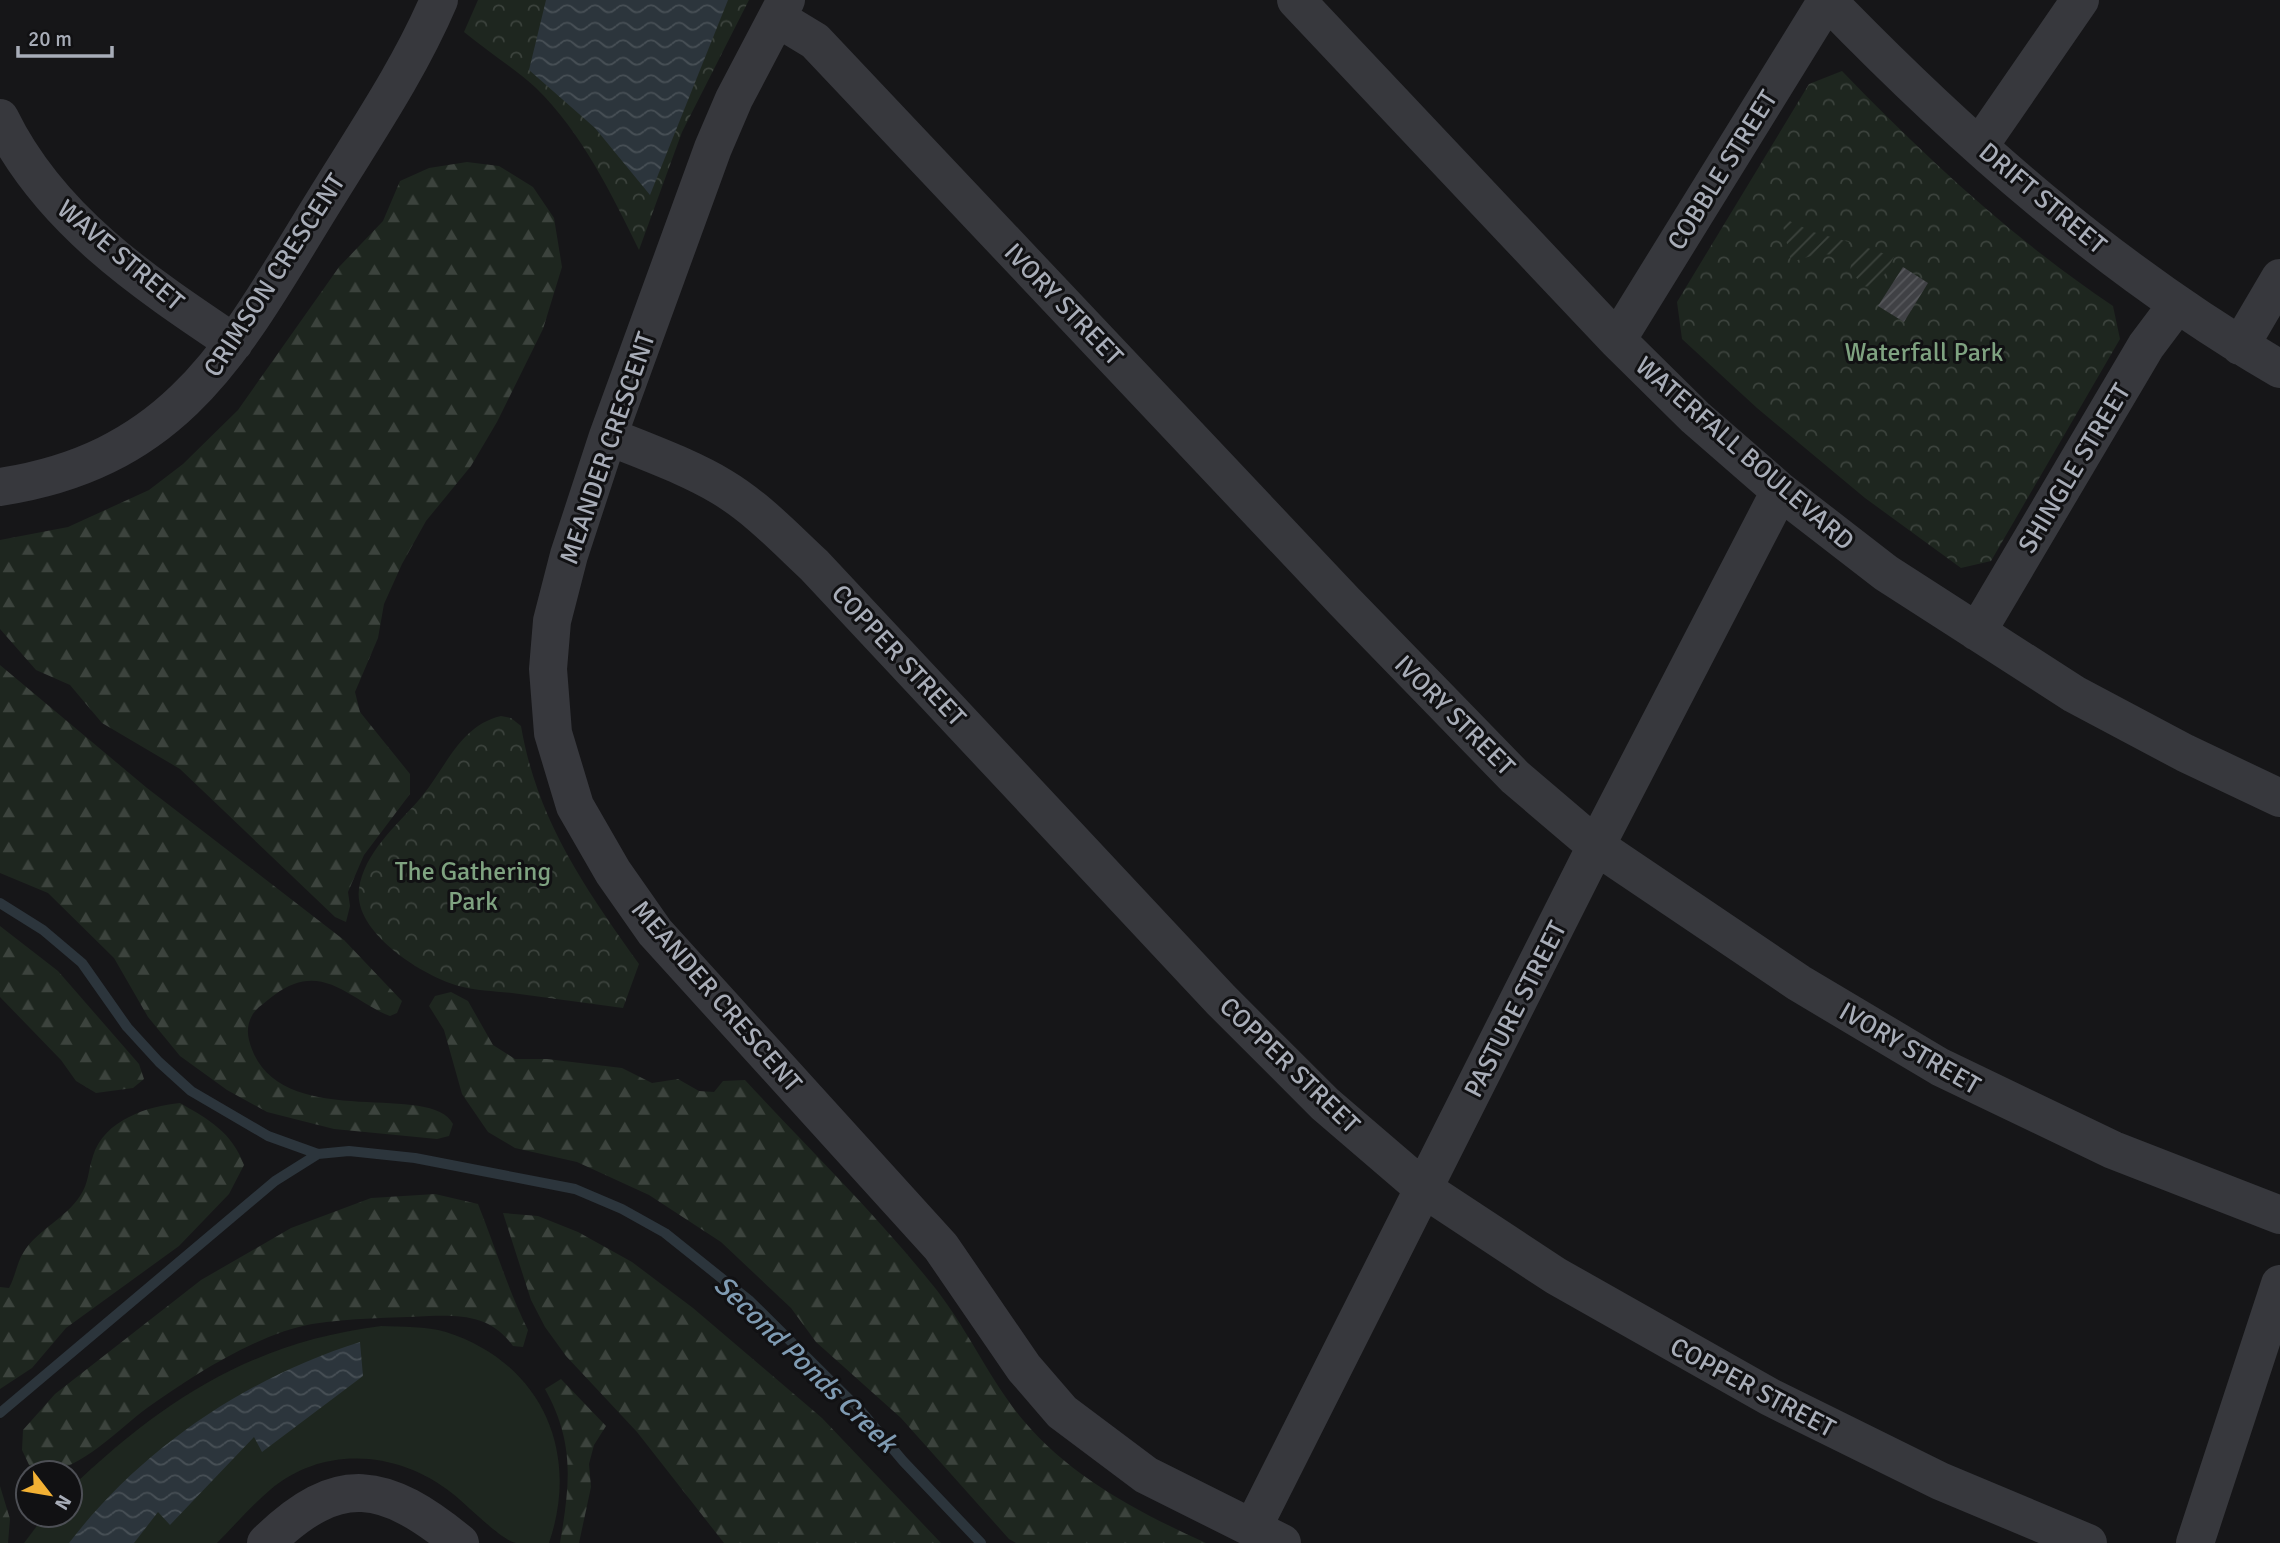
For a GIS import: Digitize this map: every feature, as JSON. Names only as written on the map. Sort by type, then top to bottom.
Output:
[{"type":"street","name":"CRIMSON CRESCENT","points":[[0,487],[53,477],[119,450],[173,412],[197,390],[234,343],[399,79],[439,0]]},
{"type":"street","name":"WATERFALL BOULEVARD","points":[[1296,0],[1617,340],[1695,417],[1780,491],[1886,573],[2074,694],[2185,753],[2280,798]]},
{"type":"street","name":"COBBLE STREET","points":[[1617,340],[1827,0]]},
{"type":"street","name":"DRIFT STREET","points":[[1827,0],[1900,75],[2077,228],[2176,306],[2280,369]]},
{"type":"street","points":[[1980,145],[2080,0]]},
{"type":"street","name":"MEANDER CRESCENT","points":[[782,9],[734,99],[713,148],[608,436],[569,555],[552,621],[548,669],[554,733],[575,806],[613,872],[655,932],[941,1247],[1024,1368],[1062,1412],[1146,1475],[1267,1536]]},
{"type":"street","name":"IVORY STREET","points":[[782,9],[816,41],[1344,601],[1515,776],[1596,846],[1799,984],[1940,1067],[2113,1150],[2280,1215]]},
{"type":"street","name":"WAVE STREET","points":[[0,118],[38,181],[72,220],[181,307],[234,343]]},
{"type":"street","points":[[2241,346],[2280,278]]},
{"type":"street","name":"SHINGLE STREET","points":[[1977,632],[2146,346],[2176,306]]},
{"type":"street","name":"COPPER STREET","points":[[608,436],[683,467],[723,488],[774,528],[814,565],[1221,1000],[1325,1104],[1424,1189],[1556,1276],[1770,1397],[1940,1481],[2088,1543]]},
{"type":"street","name":"PASTURE STREET","points":[[1267,1536],[1424,1189],[1596,846],[1780,491]]},
{"type":"street","points":[[2196,1543],[2280,1284]]},
{"type":"street","points":[[266,1543],[287,1522],[326,1499],[346,1493],[370,1493],[393,1498],[415,1508],[460,1543]]},
{"type":"green space","points":[[478,0],[749,0],[682,132],[639,250],[606,186],[568,124],[536,88],[464,32]]},
{"type":"green space","name":"Waterfall Park","points":[[1842,71],[1905,135],[1971,196],[2040,253],[2113,306],[2120,339],[1991,561],[1961,568],[1865,498],[1757,408],[1682,339],[1677,302],[1809,84]]},
{"type":"green space","points":[[467,162],[499,166],[533,187],[554,218],[562,267],[543,329],[497,422],[471,466],[426,521],[384,604],[378,638],[355,692],[360,712],[410,774],[410,794],[364,855],[348,892],[350,906],[346,922],[335,917],[180,769],[102,723],[70,685],[36,670],[0,629],[0,540],[68,527],[149,490],[183,464],[238,410],[339,267],[383,221],[400,181],[429,168]]},
{"type":"green space","points":[[1781,217],[1813,232],[1849,242],[1842,255],[1818,254],[1791,262]]},
{"type":"green space","points":[[1859,245],[1894,257],[1877,288],[1863,286],[1850,270],[1854,248]]},
{"type":"green space","points":[[0,665],[147,788],[344,940],[402,1001],[397,1013],[390,1016],[344,990],[320,981],[289,986],[259,1007],[249,1022],[249,1040],[264,1069],[288,1087],[318,1097],[415,1105],[439,1111],[453,1124],[449,1136],[437,1139],[334,1129],[267,1112],[227,1090],[180,1056],[148,1017],[114,958],[48,893],[0,873]]},
{"type":"green space","name":"The Gathering Park","points":[[501,716],[511,718],[521,726],[528,760],[551,823],[582,880],[639,964],[623,1008],[472,989],[444,981],[393,950],[367,921],[360,905],[362,876],[382,841],[428,789],[463,739],[486,721]]},
{"type":"green space","points":[[0,926],[58,971],[139,1064],[144,1079],[133,1088],[96,1093],[76,1081],[61,1060],[0,997]]},
{"type":"green space","points":[[451,992],[468,1001],[493,1045],[515,1059],[547,1059],[622,1068],[652,1083],[678,1079],[699,1091],[714,1092],[723,1081],[745,1080],[863,1205],[931,1283],[944,1299],[1010,1404],[1042,1441],[1107,1492],[1206,1543],[1016,1543],[1009,1539],[901,1418],[816,1342],[791,1308],[721,1242],[649,1195],[577,1162],[515,1148],[488,1132],[462,1094],[444,1030],[429,1006],[435,996]]},
{"type":"green space","points":[[180,1103],[218,1128],[239,1154],[244,1165],[229,1194],[179,1246],[66,1328],[32,1368],[0,1389],[0,1287],[9,1288],[21,1257],[29,1245],[80,1196],[93,1156],[107,1133],[117,1124],[141,1112]]},
{"type":"green space","points":[[435,1194],[478,1204],[528,1330],[523,1347],[513,1346],[505,1336],[486,1323],[465,1317],[341,1320],[312,1324],[269,1337],[204,1370],[147,1408],[81,1459],[26,1459],[22,1450],[23,1430],[55,1394],[201,1280],[291,1228],[371,1198]]},
{"type":"green space","points":[[503,1213],[538,1216],[578,1232],[632,1262],[693,1308],[822,1418],[941,1543],[724,1543],[637,1432],[566,1356],[545,1327],[531,1300]]},
{"type":"green space","points":[[381,1326],[438,1330],[479,1346],[506,1365],[528,1387],[545,1414],[555,1443],[560,1475],[558,1508],[549,1543],[510,1541],[432,1480],[410,1469],[362,1459],[314,1465],[291,1475],[263,1496],[217,1543],[24,1543],[34,1529],[84,1529],[84,1476],[139,1428],[175,1403],[212,1380],[251,1361],[335,1334]]},
{"type":"green space","points":[[561,1379],[606,1426],[594,1445],[589,1464],[591,1487],[579,1543],[560,1543],[568,1464],[561,1428],[545,1389]]},
{"type":"green space","points":[[0,1486],[10,1519],[8,1543],[0,1543]]},
{"type":"water","points":[[546,0],[728,0],[650,195],[595,128],[529,70]]},
{"type":"water","points":[[360,1342],[363,1376],[262,1452],[254,1437],[170,1525],[158,1512],[134,1543],[69,1543],[129,1477],[199,1420],[237,1396],[318,1357]]},
{"type":"building","points":[[1903,267],[1928,283],[1904,322],[1878,306]]},
{"type":"waterway","name":"Second Ponds Creek","points":[[0,903],[43,930],[82,963],[127,1027],[159,1062],[191,1091],[268,1136],[318,1154],[349,1151],[415,1158],[575,1189],[622,1209],[665,1233],[750,1301],[861,1411],[903,1461],[981,1543]]},
{"type":"waterway","points":[[0,1413],[275,1181],[318,1154]]}]
